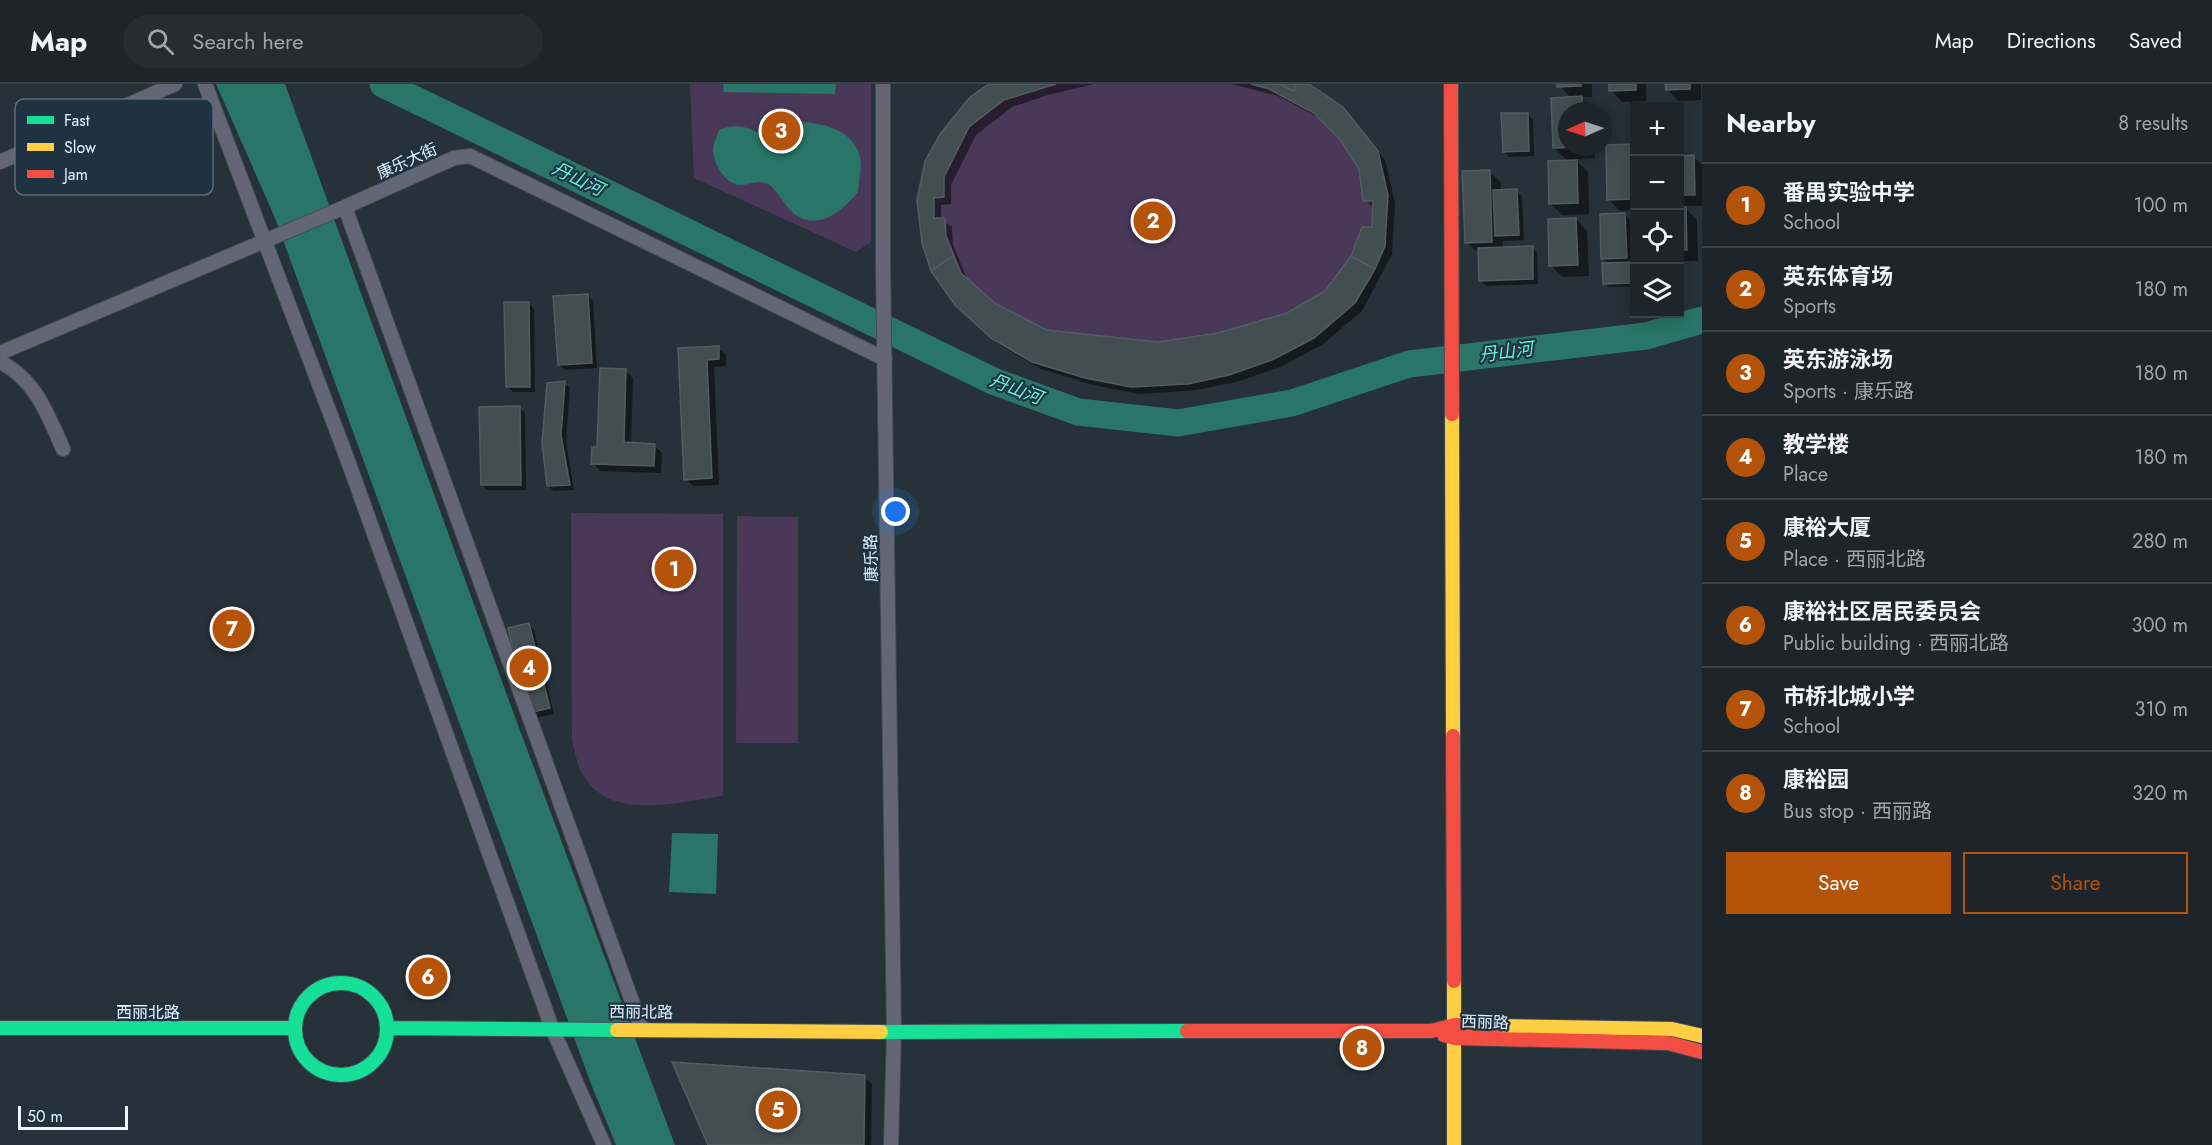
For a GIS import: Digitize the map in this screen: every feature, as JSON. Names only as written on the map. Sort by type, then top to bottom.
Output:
[{"type":"street","points":[[141,99],[175,84]]},
{"type":"street","points":[[205,84],[211,99]]},
{"type":"street","name":"康乐路","points":[[883,84],[883,264],[894,1032],[891,1145]]},
{"type":"street","points":[[1451,84],[1454,1145]]},
{"type":"street","points":[[213,103],[270,238],[552,1028],[604,1145]]},
{"type":"street","points":[[0,162],[15,155]]},
{"type":"street","name":"康乐大街","points":[[0,353],[345,207],[454,158],[470,156],[885,359]]},
{"type":"street","points":[[345,207],[642,1029]]},
{"type":"street","points":[[0,362],[17,370],[43,402],[63,449]]},
{"type":"street","points":[[341,982],[364,988],[381,1005],[388,1028],[384,1048],[371,1065],[352,1075],[331,1074],[312,1065],[299,1049],[295,1028],[302,1005],[318,988],[341,982]]},
{"type":"street","name":"西丽北路","points":[[0,1028],[295,1028]]},
{"type":"street","name":"西丽北路","points":[[388,1028],[894,1032],[1431,1031]]},
{"type":"street","name":"西丽路","points":[[1455,1032],[1672,1029],[1702,1036]]},
{"type":"street","name":"西丽路","points":[[1431,1031],[1668,1042],[1702,1052]]},
{"type":"shaded area","points":[[216,84],[285,84],[512,709],[675,1145],[616,1145],[591,1084],[275,218]]},
{"type":"shaded area","points":[[690,84],[871,84],[871,242],[856,252],[694,178]]},
{"type":"shaded area","points":[[723,84],[836,84],[835,94],[724,92]]},
{"type":"shaded area","points":[[989,84],[1309,84],[1343,107],[1378,151],[1375,269],[1355,303],[1314,338],[1272,360],[1229,375],[1188,384],[1131,387],[1085,378],[1032,362],[991,338],[955,305],[931,271],[922,243],[917,200],[925,161],[970,97]]},
{"type":"shaded area","points":[[797,122],[824,125],[841,132],[855,144],[860,157],[858,192],[837,212],[820,220],[811,221],[792,212],[768,184],[757,182],[741,185],[731,182],[722,174],[714,157],[713,147],[719,130],[732,126],[743,127],[767,136],[776,136]]},
{"type":"shaded area","points":[[571,513],[723,514],[723,796],[666,804],[628,804],[610,799],[595,790],[583,775],[572,740]]},
{"type":"shaded area","points":[[737,516],[798,517],[798,743],[736,743]]},
{"type":"shaded area","points":[[672,833],[718,834],[716,894],[669,892]]},
{"type":"building","points":[[989,84],[1056,84],[1004,100],[969,127],[944,177],[944,197],[934,198],[934,218],[945,218],[946,236],[961,273],[996,304],[1047,330],[1158,342],[1218,333],[1287,313],[1325,291],[1351,256],[1362,227],[1372,227],[1373,201],[1363,201],[1359,169],[1341,141],[1314,113],[1269,89],[1251,84],[1309,84],[1343,107],[1378,151],[1388,195],[1385,246],[1375,269],[1355,303],[1314,338],[1272,360],[1229,375],[1188,384],[1131,387],[1085,378],[1032,362],[991,338],[955,305],[931,271],[922,243],[917,200],[925,161],[940,134],[970,97]]},
{"type":"building","points":[[1279,84],[1296,84],[1294,91]]},
{"type":"building","points":[[1557,84],[1581,84],[1581,86],[1557,87]]},
{"type":"building","points":[[1609,84],[1636,84],[1636,90],[1609,91]]},
{"type":"building","points":[[1665,84],[1690,84],[1690,89],[1666,90]]},
{"type":"building","points":[[1582,96],[1582,102],[1558,102],[1558,148],[1553,148],[1551,98]]},
{"type":"building","points":[[1501,113],[1528,113],[1529,151],[1503,152]]},
{"type":"building","points":[[1630,144],[1630,199],[1607,200],[1606,156],[1612,156],[1612,145]]},
{"type":"building","points":[[1694,155],[1695,195],[1684,195],[1684,156]]},
{"type":"building","points":[[1577,160],[1578,203],[1549,204],[1548,161]]},
{"type":"building","points":[[1490,170],[1492,242],[1465,243],[1462,171]]},
{"type":"building","points":[[1517,189],[1519,235],[1495,236],[1493,190]]},
{"type":"building","points":[[1684,207],[1686,207],[1687,250],[1684,250]]},
{"type":"building","points":[[1625,213],[1627,258],[1601,259],[1600,214]]},
{"type":"building","points":[[1576,218],[1578,265],[1549,266],[1548,219]]},
{"type":"building","points":[[1533,246],[1533,279],[1479,281],[1478,248]]},
{"type":"building","points":[[953,256],[961,273],[996,304],[1047,330],[1158,342],[1218,333],[1287,313],[1325,291],[1351,256],[1375,269],[1355,303],[1314,338],[1272,360],[1229,375],[1188,384],[1131,387],[1085,378],[1032,362],[991,338],[955,305],[931,271]]},
{"type":"building","points":[[1630,262],[1630,283],[1603,284],[1602,263]]},
{"type":"building","points":[[588,294],[592,363],[558,365],[553,296]]},
{"type":"building","points":[[504,302],[529,302],[530,387],[506,387]]},
{"type":"building","points":[[719,346],[719,359],[707,360],[712,478],[684,480],[678,348]]},
{"type":"building","points":[[600,368],[626,369],[624,442],[655,444],[654,466],[591,464],[592,447],[597,447]]},
{"type":"building","points":[[565,381],[561,435],[570,485],[547,486],[542,443],[547,383]]},
{"type":"building","points":[[520,406],[521,485],[481,485],[479,407]]},
{"type":"building","points":[[529,623],[550,708],[528,713],[508,628]]},
{"type":"building","points":[[672,1062],[865,1075],[864,1145],[708,1145]]},
{"type":"waterway","name":"丹山河","points":[[383,84],[993,381],[1078,412],[1178,423],[1292,403],[1409,364],[1646,336],[1702,320]]},
{"type":"traffic: fast","points":[[341,983],[358,987],[373,997],[383,1012],[387,1029],[383,1046],[373,1061],[358,1071],[341,1075],[324,1071],[309,1061],[299,1046],[295,1029],[299,1012],[309,997],[324,987],[341,983]]},
{"type":"traffic: fast","points":[[0,1028],[295,1028]]},
{"type":"traffic: fast","points":[[388,1028],[617,1030]]},
{"type":"traffic: fast","points":[[881,1032],[1187,1031]]},
{"type":"traffic: slow","points":[[1452,414],[1453,736]]},
{"type":"traffic: slow","points":[[1454,981],[1454,1145]]},
{"type":"traffic: slow","points":[[1498,1026],[1672,1029],[1702,1036]]},
{"type":"traffic: slow","points":[[617,1030],[881,1032]]},
{"type":"traffic: jam","points":[[1451,84],[1452,414]]},
{"type":"traffic: jam","points":[[1453,736],[1454,981]]},
{"type":"traffic: jam","points":[[1187,1031],[1431,1031],[1455,1025],[1498,1026]]},
{"type":"traffic: jam","points":[[1444,1035],[1455,1038],[1668,1043],[1702,1052]]},
{"type":"place","name":"英东游泳场","points":[[781,131]]},
{"type":"place","name":"英东体育场","points":[[1153,221]]},
{"type":"place","name":"番禺实验中学","points":[[674,569]]},
{"type":"place","name":"市桥北城小学","points":[[232,629]]},
{"type":"place","name":"教学楼","points":[[529,668]]},
{"type":"place","name":"康裕社区居民委员会","points":[[428,977]]},
{"type":"place","name":"康裕园","points":[[1362,1048]]},
{"type":"place","name":"康裕大厦","points":[[778,1110]]}]
